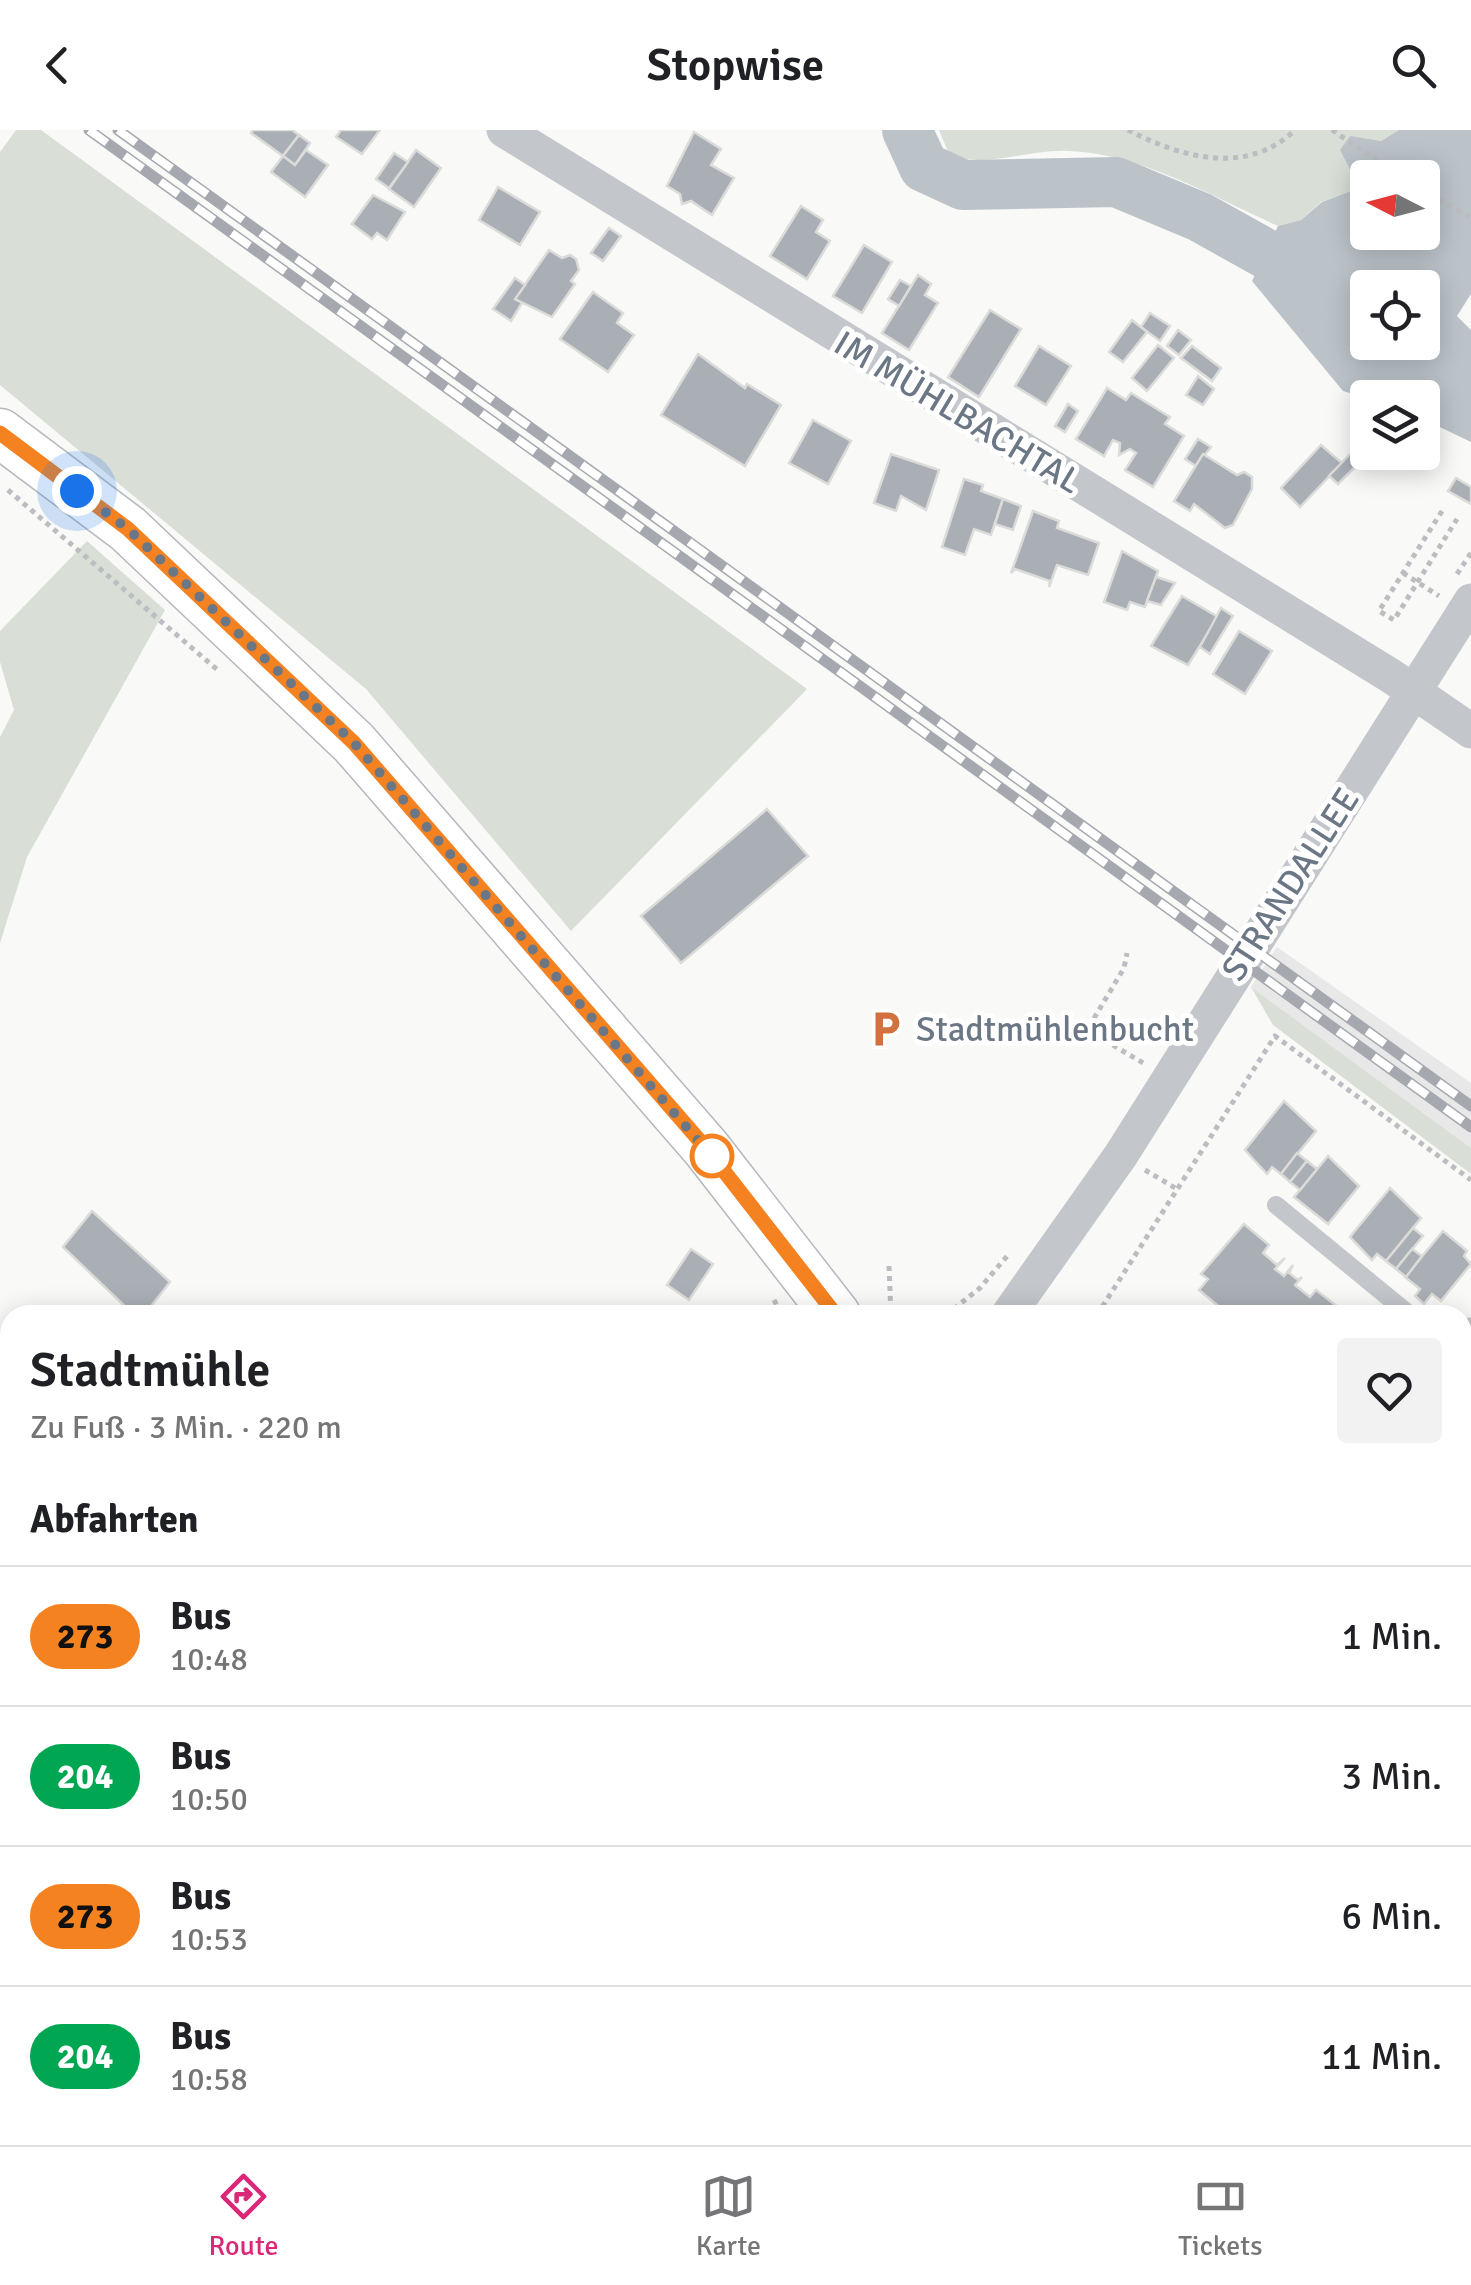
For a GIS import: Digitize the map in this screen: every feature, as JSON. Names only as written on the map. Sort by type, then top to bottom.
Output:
[{"type":"street","name":"IM MÜHLBACHTAL","points":[[504,130],[1414,692],[1471,731]]},
{"type":"street","points":[[0,433],[128,529],[354,743],[706,1148],[828,1305]]},
{"type":"street","name":"STRANDALLEE","points":[[1015,1305],[1121,1155],[1414,692],[1456,599]]},
{"type":"lane","points":[[1276,1206],[1398,1305]]},
{"type":"path","points":[[1128,130],[1190,154],[1238,161],[1282,142],[1294,130]]},
{"type":"path","points":[[1332,130],[1374,160]]},
{"type":"path","points":[[1440,200],[1471,218]]},
{"type":"path","points":[[0,483],[221,673]]},
{"type":"path","points":[[1442,510],[1379,611],[1394,620],[1457,519]]},
{"type":"path","points":[[1403,573],[1456,599]]},
{"type":"path","points":[[1087,1030],[1124,968],[1127,953]]},
{"type":"path","points":[[1051,1034],[1087,1030],[1145,1064]]},
{"type":"path","points":[[1103,1305],[1275,1036],[1471,1180]]},
{"type":"path","points":[[889,1266],[891,1305]]},
{"type":"path","points":[[765,1286],[776,1305]]},
{"type":"shaded area","points":[[16,130],[41,130],[807,689],[571,931],[366,689],[0,385],[0,152]]},
{"type":"shaded area","points":[[939,130],[1399,130],[1362,160],[1350,160],[1350,191],[1321,202],[1301,220],[1278,226],[1150,168],[1097,154],[1055,151],[977,160],[949,154]]},
{"type":"shaded area","points":[[1399,130],[1471,130],[1471,294],[1457,316],[1471,330],[1471,442],[1440,427],[1440,380],[1350,380],[1350,393],[1343,391],[1252,281],[1278,226],[1301,220],[1322,202],[1350,191],[1350,250],[1440,250],[1440,160],[1350,160],[1350,169],[1340,150],[1350,136],[1381,141]]},
{"type":"shaded area","points":[[87,541],[165,610],[27,857],[0,943],[0,737],[14,710],[0,662],[0,631]]},
{"type":"shaded area","points":[[1277,947],[1471,1083],[1471,1148],[1251,987]]},
{"type":"shaded area","points":[[1251,987],[1471,1148],[1471,1174],[1273,1025]]},
{"type":"building","points":[[292,130],[299,135],[283,156],[251,133]]},
{"type":"building","points":[[341,130],[380,130],[362,154],[336,137]]},
{"type":"building","points":[[694,132],[721,149],[711,165],[734,178],[712,215],[691,201],[682,204],[680,194],[667,186]]},
{"type":"building","points":[[299,135],[310,143],[295,165],[283,156]]},
{"type":"building","points":[[306,150],[328,165],[305,197],[271,172],[283,156],[295,165]]},
{"type":"building","points":[[416,150],[441,168],[414,207],[389,189]]},
{"type":"building","points":[[394,153],[408,162],[389,188],[376,179]]},
{"type":"building","points":[[498,187],[540,212],[520,245],[479,220]]},
{"type":"building","points":[[373,195],[405,212],[387,240],[377,233],[372,239],[352,224]]},
{"type":"building","points":[[801,206],[823,220],[816,232],[830,241],[807,279],[770,256]]},
{"type":"building","points":[[609,228],[621,236],[603,261],[591,253]]},
{"type":"building","points":[[864,245],[892,262],[862,313],[833,296]]},
{"type":"building","points":[[549,250],[562,258],[570,255],[576,259],[579,270],[571,281],[575,284],[552,317],[515,299]]},
{"type":"building","points":[[918,275],[931,284],[925,295],[938,303],[909,350],[882,333]]},
{"type":"building","points":[[515,278],[525,285],[515,299],[522,303],[511,321],[493,309]]},
{"type":"building","points":[[900,280],[911,286],[899,306],[888,299]]},
{"type":"building","points":[[593,292],[623,313],[617,323],[634,335],[608,372],[560,339]]},
{"type":"building","points":[[990,310],[1021,329],[979,397],[948,377]]},
{"type":"building","points":[[1150,313],[1170,326],[1160,341],[1141,327]]},
{"type":"building","points":[[1132,320],[1147,332],[1123,362],[1109,352]]},
{"type":"building","points":[[1178,330],[1191,340],[1179,355],[1167,346]]},
{"type":"building","points":[[1158,345],[1174,358],[1147,391],[1132,378]]},
{"type":"building","points":[[1039,346],[1071,366],[1046,405],[1015,386]]},
{"type":"building","points":[[1192,346],[1221,368],[1212,381],[1181,358]]},
{"type":"building","points":[[698,354],[745,388],[747,384],[781,405],[745,466],[661,415]]},
{"type":"building","points":[[1198,376],[1214,389],[1203,405],[1186,395]]},
{"type":"building","points":[[1107,388],[1126,400],[1131,393],[1170,417],[1165,424],[1184,436],[1153,487],[1125,470],[1136,453],[1130,449],[1119,455],[1120,443],[1113,440],[1104,456],[1076,439]]},
{"type":"building","points":[[1068,404],[1078,411],[1065,432],[1055,426]]},
{"type":"building","points":[[813,420],[851,441],[828,484],[789,463]]},
{"type":"building","points":[[1198,439],[1211,447],[1196,466],[1185,459]]},
{"type":"building","points":[[1321,445],[1342,463],[1300,507],[1281,488]]},
{"type":"building","points":[[891,454],[939,470],[926,510],[901,496],[896,511],[874,503]]},
{"type":"building","points":[[1203,454],[1237,475],[1244,472],[1252,477],[1252,489],[1233,525],[1225,528],[1194,504],[1190,511],[1174,501]]},
{"type":"building","points":[[1350,454],[1352,470],[1338,484],[1329,476]]},
{"type":"building","points":[[1456,478],[1471,487],[1471,504],[1448,491]]},
{"type":"building","points":[[964,479],[983,485],[981,491],[1003,499],[991,535],[974,529],[965,555],[942,547]]},
{"type":"building","points":[[1003,499],[1021,506],[1013,530],[995,524]]},
{"type":"building","points":[[1033,511],[1059,521],[1057,528],[1099,543],[1088,575],[1057,565],[1049,587],[1050,581],[1015,569],[1011,573]]},
{"type":"building","points":[[1122,551],[1158,571],[1145,607],[1130,602],[1127,610],[1104,602]]},
{"type":"building","points":[[1156,577],[1175,583],[1161,605],[1147,601]]},
{"type":"building","points":[[1182,596],[1218,617],[1188,665],[1151,646]]},
{"type":"building","points":[[1221,608],[1233,616],[1210,654],[1200,647]]},
{"type":"building","points":[[1239,631],[1272,651],[1245,694],[1213,674]]},
{"type":"building","points":[[767,809],[808,856],[681,963],[641,916]]},
{"type":"building","points":[[1284,1101],[1316,1131],[1281,1174],[1272,1167],[1267,1174],[1245,1150]]},
{"type":"building","points":[[1297,1153],[1307,1161],[1290,1182],[1281,1174]]},
{"type":"building","points":[[1328,1156],[1359,1186],[1328,1224],[1294,1197]]},
{"type":"building","points":[[1307,1161],[1317,1169],[1300,1190],[1290,1182]]},
{"type":"building","points":[[1390,1188],[1421,1218],[1386,1261],[1377,1254],[1372,1260],[1350,1237]]},
{"type":"building","points":[[92,1211],[170,1282],[152,1305],[124,1305],[63,1247]]},
{"type":"building","points":[[1244,1224],[1269,1245],[1263,1253],[1277,1265],[1285,1258],[1275,1269],[1284,1276],[1293,1265],[1289,1273],[1298,1280],[1302,1277],[1295,1285],[1310,1297],[1316,1290],[1335,1305],[1217,1305],[1199,1290],[1208,1279],[1201,1274]]},
{"type":"building","points":[[1413,1228],[1423,1236],[1396,1269],[1386,1261]]},
{"type":"building","points":[[1443,1231],[1467,1251],[1464,1256],[1471,1264],[1441,1301],[1432,1294],[1424,1304],[1415,1296],[1420,1289],[1405,1277]]},
{"type":"building","points":[[691,1249],[713,1264],[689,1300],[667,1285]]},
{"type":"building","points":[[1412,1249],[1422,1256],[1406,1277],[1396,1269]]},
{"type":"waterway","points":[[907,130],[924,167],[963,185],[1116,182],[1200,217],[1336,293],[1350,308]]},
{"type":"railway","points":[[89,130],[1471,1127]]},
{"type":"railway","points":[[118,130],[1471,1106]]},
{"type":"bus line","name":"273","points":[[0,433],[128,529],[354,743],[706,1148],[828,1305]]},
{"type":"place","name":"Stadtmühlenbucht","points":[[886,1029]]},
{"type":"route","points":[[77,491],[128,529],[354,743],[714,1159],[712,1156]]}]
